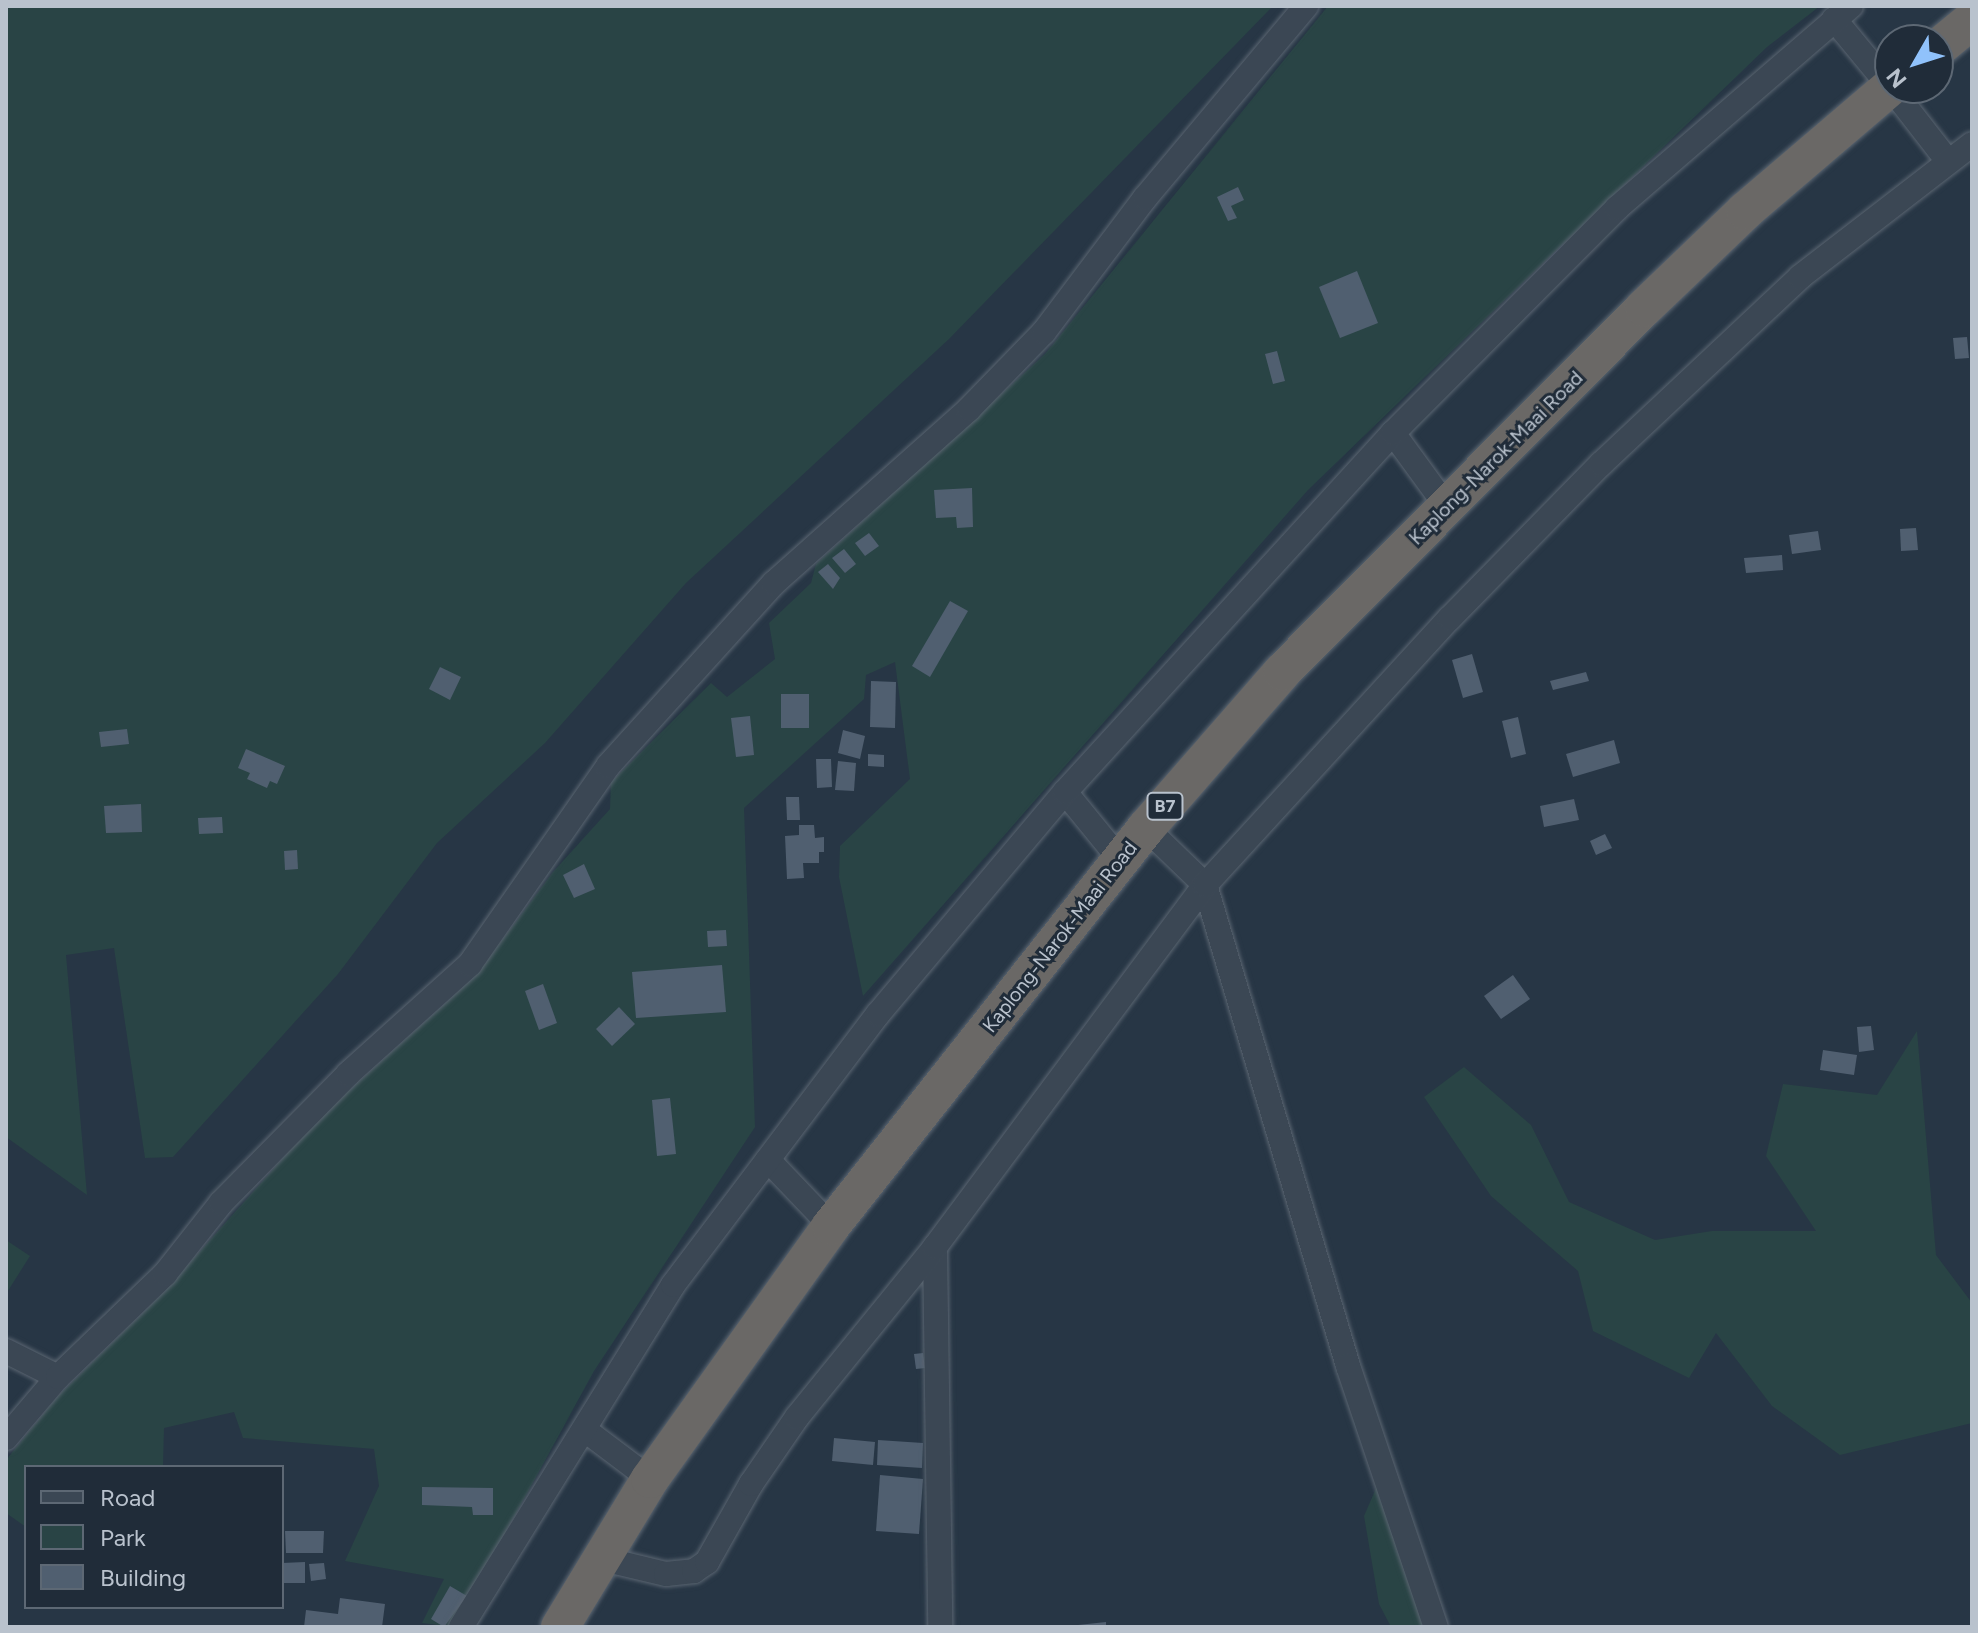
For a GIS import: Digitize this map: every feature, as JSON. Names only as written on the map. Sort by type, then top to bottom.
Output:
[{"type":"highway","points":[[1954,35],[1972,20]]},
{"type":"highway","name":"Kaplong-Narok-Maai Road","points":[[560,1627],[650,1479],[831,1226],[1146,828],[1282,672],[1447,507],[1745,211],[1874,102]]},
{"type":"street","points":[[6,1438],[58,1377],[165,1274],[221,1203],[337,1085],[470,964],[608,766],[774,583],[969,409],[1044,332],[1145,198],[1306,6]]},
{"type":"street","points":[[461,1627],[673,1285],[878,1014],[1065,792],[1393,433],[1617,208],[1842,13],[1874,63]]},
{"type":"street","points":[[1903,104],[1947,160]]},
{"type":"street","points":[[603,1559],[666,1574],[694,1571],[707,1562],[797,1417],[935,1247],[1205,885],[1450,618],[1601,464],[1800,277],[1947,160],[1972,144]]},
{"type":"street","points":[[1393,433],[1447,507]]},
{"type":"street","points":[[1065,792],[1122,862]]},
{"type":"street","points":[[1146,828],[1205,885],[1348,1366],[1436,1627]]},
{"type":"street","points":[[768,1160],[831,1226]]},
{"type":"street","points":[[935,1247],[940,1627]]},
{"type":"street","points":[[6,1351],[58,1377]]},
{"type":"street","points":[[585,1430],[650,1479]]},
{"type":"green space","points":[[6,6],[1273,6],[949,339],[686,583],[545,743],[437,843],[338,974],[173,1157],[145,1158],[114,948],[66,955],[87,1195],[6,1137]]},
{"type":"green space","points":[[1328,6],[1820,6],[1767,47],[1308,490],[863,996],[839,877],[840,846],[910,779],[895,662],[866,675],[864,699],[744,808],[755,1127],[594,1371],[454,1627],[422,1623],[444,1579],[345,1561],[379,1486],[374,1449],[243,1438],[234,1412],[164,1428],[163,1465],[24,1465],[24,1526],[6,1513],[6,1460],[57,1397],[160,1296],[318,1119],[476,975],[553,872],[610,809],[611,782],[711,683],[727,697],[775,659],[769,623],[811,583],[816,564],[1045,354]]},
{"type":"green space","points":[[1917,1031],[1936,1255],[1972,1303],[1972,1423],[1840,1455],[1772,1406],[1716,1333],[1689,1378],[1593,1331],[1578,1271],[1491,1196],[1424,1097],[1464,1067],[1531,1125],[1569,1202],[1655,1240],[1712,1231],[1816,1231],[1766,1156],[1783,1084],[1877,1095]]},
{"type":"green space","points":[[6,1240],[30,1256],[6,1294]]},
{"type":"green space","points":[[1377,1486],[1427,1627],[1391,1627],[1379,1604],[1364,1516]]},
{"type":"building","points":[[1238,187],[1244,200],[1231,206],[1237,218],[1228,221],[1217,197]]},
{"type":"building","points":[[1357,271],[1378,323],[1340,338],[1319,287]]},
{"type":"building","points":[[1967,337],[1969,358],[1955,359],[1953,338]]},
{"type":"building","points":[[1277,351],[1285,381],[1273,384],[1265,354]]},
{"type":"building","points":[[972,488],[973,527],[957,528],[956,517],[936,518],[934,490]]},
{"type":"building","points":[[1916,528],[1918,550],[1901,551],[1900,529]]},
{"type":"building","points":[[1818,531],[1821,550],[1792,554],[1789,535]]},
{"type":"building","points":[[869,533],[879,546],[865,556],[855,543]]},
{"type":"building","points":[[844,549],[856,564],[845,573],[832,558]]},
{"type":"building","points":[[1782,555],[1783,570],[1746,573],[1744,558]]},
{"type":"building","points":[[828,564],[840,578],[833,589],[818,572]]},
{"type":"building","points":[[950,601],[968,611],[930,677],[912,666]]},
{"type":"building","points":[[1472,654],[1483,692],[1463,698],[1452,660]]},
{"type":"building","points":[[440,667],[461,677],[450,700],[429,689]]},
{"type":"building","points":[[1586,672],[1589,681],[1553,690],[1550,681]]},
{"type":"building","points":[[871,681],[896,682],[895,728],[870,727]]},
{"type":"building","points":[[781,694],[809,694],[809,728],[781,728]]},
{"type":"building","points":[[750,716],[754,755],[736,757],[731,718]]},
{"type":"building","points":[[1518,717],[1526,754],[1511,758],[1502,721]]},
{"type":"building","points":[[127,729],[129,744],[101,747],[99,732]]},
{"type":"building","points":[[843,730],[865,736],[860,759],[838,753]]},
{"type":"building","points":[[1614,740],[1620,763],[1573,777],[1566,754]]},
{"type":"building","points":[[246,749],[285,766],[277,784],[270,781],[267,788],[247,779],[250,773],[238,768]]},
{"type":"building","points":[[868,754],[884,755],[884,767],[868,766]]},
{"type":"building","points":[[816,759],[831,759],[832,787],[817,788]]},
{"type":"building","points":[[838,761],[856,763],[854,791],[835,790]]},
{"type":"building","points":[[786,797],[799,797],[800,820],[787,820]]},
{"type":"building","points":[[1574,799],[1579,820],[1544,827],[1540,806]]},
{"type":"building","points":[[141,804],[142,832],[106,833],[104,806]]},
{"type":"building","points":[[222,817],[223,833],[199,834],[198,818]]},
{"type":"building","points":[[799,825],[814,825],[815,838],[824,837],[824,852],[819,852],[819,863],[803,863],[804,878],[787,879],[785,836],[799,835]]},
{"type":"building","points":[[1605,834],[1612,848],[1596,855],[1590,841]]},
{"type":"building","points":[[297,850],[298,869],[285,870],[284,851]]},
{"type":"building","points":[[584,864],[595,889],[574,898],[563,875]]},
{"type":"building","points":[[726,930],[727,946],[708,947],[707,931]]},
{"type":"building","points":[[722,965],[726,1012],[636,1018],[632,972]]},
{"type":"building","points":[[1513,975],[1530,999],[1501,1019],[1484,996]]},
{"type":"building","points":[[543,984],[557,1023],[539,1030],[525,991]]},
{"type":"building","points":[[619,1007],[635,1024],[612,1046],[596,1029]]},
{"type":"building","points":[[1871,1026],[1874,1050],[1859,1052],[1857,1027]]},
{"type":"building","points":[[1823,1050],[1857,1055],[1854,1075],[1820,1070]]},
{"type":"building","points":[[670,1098],[676,1154],[657,1156],[652,1100]]},
{"type":"building","points":[[923,1353],[925,1368],[916,1369],[914,1354]]},
{"type":"building","points":[[834,1438],[875,1442],[873,1465],[832,1461]]},
{"type":"building","points":[[878,1440],[923,1443],[922,1468],[877,1465]]},
{"type":"building","points":[[880,1475],[923,1479],[919,1534],[876,1531]]},
{"type":"building","points":[[422,1487],[493,1488],[493,1515],[473,1515],[472,1507],[422,1505]]},
{"type":"building","points":[[285,1531],[324,1531],[323,1553],[286,1553]]},
{"type":"building","points":[[305,1562],[305,1583],[284,1583],[284,1563]]},
{"type":"building","points":[[324,1563],[326,1579],[311,1581],[309,1564]]},
{"type":"building","points":[[450,1586],[467,1596],[444,1627],[431,1619]]},
{"type":"building","points":[[340,1598],[385,1604],[382,1627],[304,1627],[306,1610],[338,1614]]},
{"type":"building","points":[[1106,1622],[1106,1627],[1078,1625]]}]
